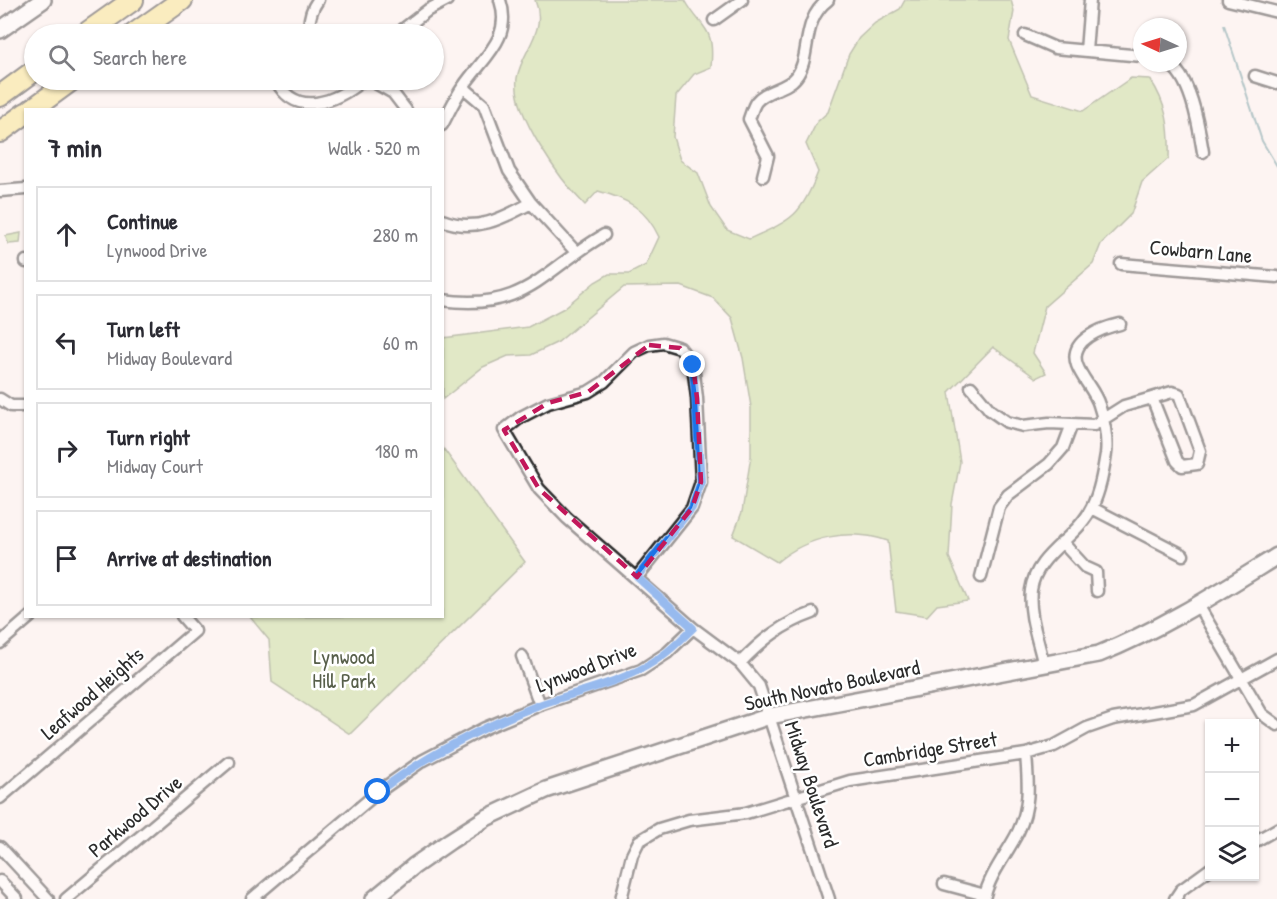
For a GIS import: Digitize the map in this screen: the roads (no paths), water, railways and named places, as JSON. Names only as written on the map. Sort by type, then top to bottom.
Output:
[{"type":"highway","points":[[99,24],[133,0]]},
{"type":"highway","points":[[148,24],[182,0]]},
{"type":"highway","points":[[0,96],[24,78]]},
{"type":"highway","points":[[34,108],[58,90]]},
{"type":"highway","points":[[0,132],[24,114]]},
{"type":"main road","points":[[0,17],[28,0]]},
{"type":"main road","points":[[0,30],[43,0]]},
{"type":"main road","name":"South Novato Boulevard","points":[[374,899],[450,841],[514,804],[546,790],[770,716],[1099,654],[1133,640],[1198,605],[1277,556]]},
{"type":"street","points":[[308,24],[311,9],[318,0]]},
{"type":"street","points":[[410,24],[428,10],[447,0]]},
{"type":"street","points":[[444,121],[463,87],[501,37],[504,24],[500,0]]},
{"type":"street","points":[[714,20],[741,0]]},
{"type":"street","points":[[763,176],[768,156],[749,119],[756,101],[796,78],[801,68],[807,32],[822,5],[828,0]]},
{"type":"street","points":[[1086,51],[1090,0]]},
{"type":"street","points":[[1228,0],[1277,12]]},
{"type":"street","points":[[1026,35],[1055,48],[1133,55]]},
{"type":"street","points":[[1178,72],[1188,90],[1203,152]]},
{"type":"street","points":[[1255,76],[1277,83]]},
{"type":"street","points":[[463,87],[484,105],[509,171],[531,203],[576,252]]},
{"type":"street","points":[[281,90],[292,100],[306,104],[322,102],[348,90]]},
{"type":"street","points":[[388,90],[393,93],[404,108]]},
{"type":"street","points":[[0,191],[24,189]]},
{"type":"street","points":[[444,221],[456,225],[486,224],[531,203]]},
{"type":"street","points":[[444,300],[473,303],[492,301],[524,290],[552,273],[576,252],[604,235]]},
{"type":"street","name":"Cowbarn Lane","points":[[1121,264],[1277,277]]},
{"type":"street","points":[[1044,666],[1031,609],[1034,578],[1043,562],[1092,508],[1103,474],[1107,447],[1099,404],[1077,366],[1076,356],[1079,345],[1089,336],[1105,327],[1120,324]]},
{"type":"street","name":"Midway Boulevard","points":[[637,577],[692,508],[701,482],[693,365],[680,348],[663,343],[649,345],[634,352],[604,382],[588,392],[548,403],[504,429],[539,489],[567,518],[693,628],[740,663],[759,686],[829,899]]},
{"type":"street","points":[[971,387],[990,410],[1007,422],[1023,426],[1094,425],[1124,406],[1172,392],[1179,394],[1200,451],[1197,464],[1182,466],[1177,461],[1152,398]]},
{"type":"street","points":[[0,399],[11,406],[24,406]]},
{"type":"street","points":[[981,577],[999,507],[1008,495],[1049,464],[1063,448],[1072,424]]},
{"type":"street","points":[[1092,508],[1183,555]]},
{"type":"street","points":[[1062,542],[1085,567],[1096,572],[1097,591]]},
{"type":"street","points":[[1198,605],[1262,714],[1277,725]]},
{"type":"street","points":[[740,663],[762,640],[791,621],[813,613]]},
{"type":"street","points":[[0,643],[29,618]]},
{"type":"street","name":"Leafwood Heights","points":[[0,798],[195,631],[184,618]]},
{"type":"street","name":"Lynwood Drive","points":[[252,899],[400,776],[467,737],[540,705],[641,670],[667,652],[693,628]]},
{"type":"street","points":[[522,656],[540,705]]},
{"type":"street","name":"Cambridge Street","points":[[621,899],[632,855],[645,836],[689,820],[746,813],[850,781],[1026,754],[1054,746],[1093,725],[1113,719],[1194,705],[1277,658]]},
{"type":"street","points":[[944,884],[985,897],[1019,831],[1027,807],[1026,754]]},
{"type":"street","name":"Parkwood Drive","points":[[66,899],[229,762]]},
{"type":"street","points":[[1259,839],[1277,829]]},
{"type":"street","points":[[0,847],[48,899]]},
{"type":"street","points":[[1175,899],[1181,890],[1205,871]]},
{"type":"street","points":[[0,881],[17,899]]},
{"type":"waterway","points":[[1224,25],[1262,141],[1277,166]]},
{"type":"park label","name":"Lynwood Hill Park","points":[[344,668]]}]
